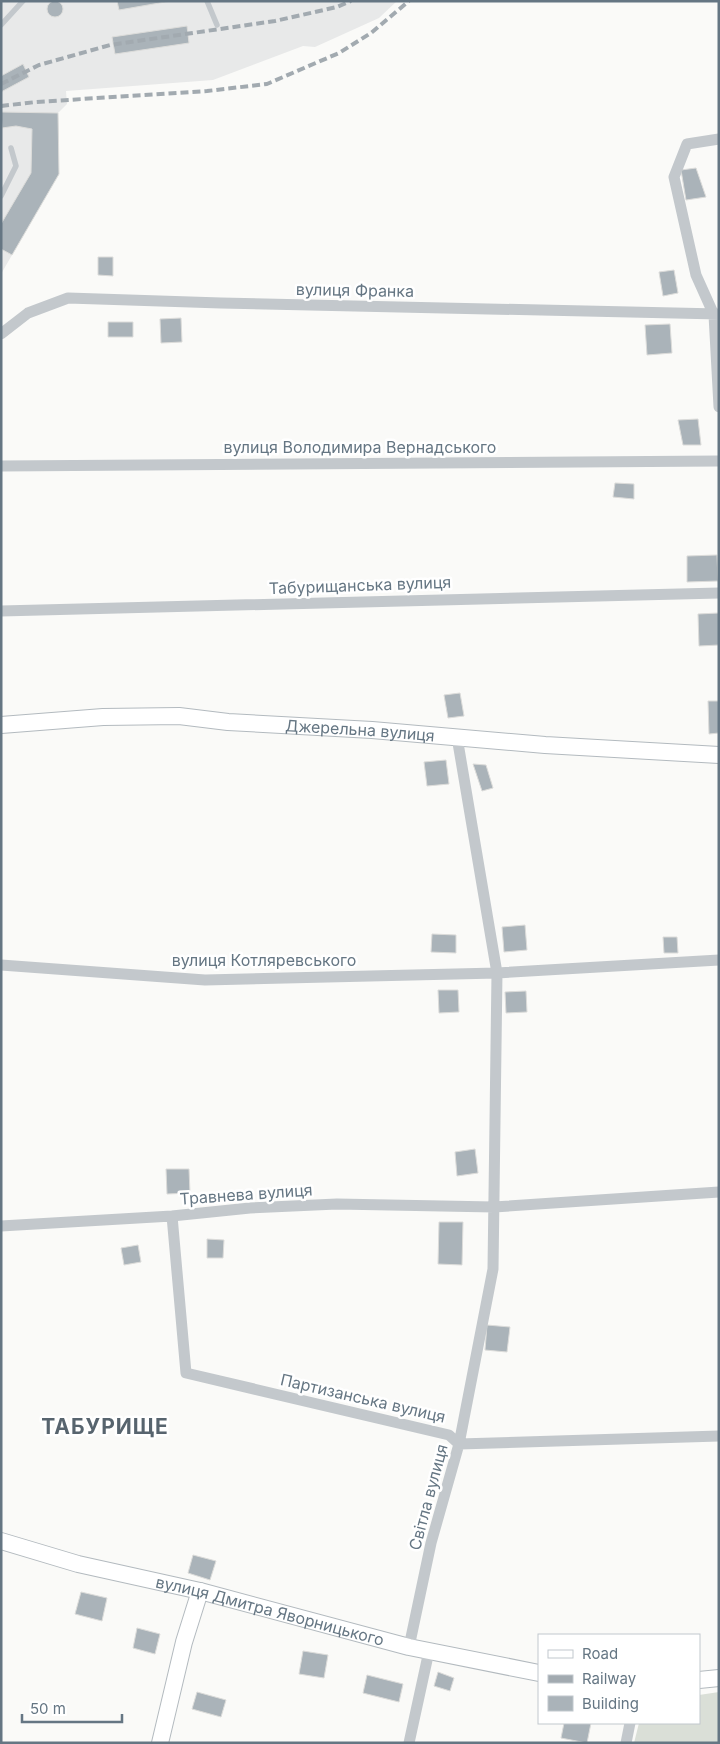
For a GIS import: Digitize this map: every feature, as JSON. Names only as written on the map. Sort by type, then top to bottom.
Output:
[{"type":"main road","name":"Джерельна вулиця","points":[[1,725],[103,717],[179,716],[228,722],[372,730],[719,755]]},
{"type":"main road","name":"вулиця Дмитра Яворницького","points":[[1,1541],[78,1564],[200,1591],[409,1647],[538,1673]]},
{"type":"main road","points":[[160,1743],[184,1642],[200,1591]]},
{"type":"main road","points":[[700,1680],[719,1678]]},
{"type":"street","points":[[719,139],[687,144],[674,177],[696,275],[716,315],[719,407]]},
{"type":"street","name":"вулиця Франка","points":[[1,334],[28,313],[68,298],[716,315]]},
{"type":"street","name":"вулиця Володимира Вернадського","points":[[1,466],[719,461]]},
{"type":"street","name":"Табурищанська вулиця","points":[[1,611],[719,593]]},
{"type":"street","points":[[457,737],[497,973],[494,1207]]},
{"type":"street","name":"вулиця Котляревського","points":[[1,965],[205,980],[497,973],[719,960]]},
{"type":"street","name":"Травнева вулиця","points":[[1,1226],[172,1216],[250,1208],[337,1204],[494,1207],[719,1192]]},
{"type":"street","name":"Світла вулиця","points":[[409,1647],[432,1543],[459,1444],[493,1269],[494,1207]]},
{"type":"street","name":"Партизанська вулиця","points":[[172,1216],[186,1373],[449,1435],[459,1444],[719,1436]]},
{"type":"street","points":[[409,1743],[429,1651]]},
{"type":"street","points":[[626,1743],[630,1724]]},
{"type":"lane","points":[[1,25],[23,1]]},
{"type":"lane","points":[[207,1],[217,25]]},
{"type":"lane","points":[[1,196],[16,166],[11,148]]},
{"type":"shaded area","points":[[1,1],[397,1],[379,18],[315,47],[303,46],[213,80],[66,91],[67,104],[58,113],[59,174],[1,274]]},
{"type":"shaded area","points":[[719,1692],[719,1743],[634,1743],[639,1724],[700,1724],[700,1695]]},
{"type":"building","points":[[52,1],[58,1],[63,6],[61,15],[52,17],[47,12],[47,6]]},
{"type":"building","points":[[117,1],[171,1],[119,10]]},
{"type":"building","points":[[187,26],[189,43],[115,54],[112,37]]},
{"type":"building","points":[[23,64],[29,77],[1,92],[1,76]]},
{"type":"building","points":[[1,112],[58,113],[59,174],[12,255],[1,249],[1,224],[31,173],[32,129],[16,126],[2,128]]},
{"type":"building","points":[[696,168],[706,197],[686,200],[681,170]]},
{"type":"building","points":[[98,257],[113,257],[113,276],[98,275]]},
{"type":"building","points":[[674,270],[678,293],[663,296],[659,272]]},
{"type":"building","points":[[181,318],[182,342],[161,343],[160,319]]},
{"type":"building","points":[[108,322],[133,322],[133,337],[108,337]]},
{"type":"building","points":[[670,324],[672,353],[647,355],[645,325]]},
{"type":"building","points":[[698,419],[701,445],[683,445],[678,420]]},
{"type":"building","points":[[615,483],[634,484],[634,499],[613,497]]},
{"type":"building","points":[[717,555],[718,581],[687,582],[687,556]]},
{"type":"building","points":[[719,613],[719,645],[699,646],[698,614]]},
{"type":"building","points":[[460,693],[464,716],[448,718],[444,695]]},
{"type":"building","points":[[708,701],[719,701],[719,733],[709,734]]},
{"type":"building","points":[[446,760],[449,784],[427,786],[424,762]]},
{"type":"building","points":[[473,764],[486,765],[493,788],[482,791]]},
{"type":"building","points":[[525,925],[527,950],[504,952],[502,927]]},
{"type":"building","points":[[432,934],[456,935],[456,953],[431,952]]},
{"type":"building","points":[[663,937],[677,937],[678,953],[664,953]]},
{"type":"building","points":[[438,990],[458,990],[459,1012],[439,1013]]},
{"type":"building","points":[[526,991],[527,1012],[506,1013],[505,992]]},
{"type":"building","points":[[475,1149],[478,1173],[457,1176],[455,1152]]},
{"type":"building","points":[[166,1169],[189,1169],[190,1193],[167,1194]]},
{"type":"building","points":[[439,1222],[463,1222],[462,1265],[438,1264]]},
{"type":"building","points":[[207,1239],[224,1240],[223,1258],[207,1258]]},
{"type":"building","points":[[138,1245],[141,1262],[124,1265],[121,1248]]},
{"type":"building","points":[[487,1325],[510,1327],[507,1352],[485,1350]]},
{"type":"building","points":[[193,1555],[216,1561],[210,1580],[188,1573]]},
{"type":"building","points":[[81,1592],[107,1598],[102,1621],[75,1614]]},
{"type":"building","points":[[137,1628],[160,1634],[155,1654],[133,1648]]},
{"type":"building","points":[[303,1651],[328,1655],[324,1678],[299,1674]]},
{"type":"building","points":[[438,1672],[454,1678],[450,1691],[434,1686]]},
{"type":"building","points":[[367,1675],[403,1684],[399,1702],[363,1693]]},
{"type":"building","points":[[197,1692],[226,1700],[221,1717],[192,1709]]},
{"type":"building","points":[[564,1724],[591,1724],[587,1743],[561,1738]]},
{"type":"railway","points":[[1,84],[39,65],[110,45],[275,21],[337,7],[351,1]]},
{"type":"railway","points":[[1,106],[207,91],[267,84],[339,53],[371,33],[409,1]]},
{"type":"district","name":"ТАБУРИЩЕ","points":[[105,1427]]}]
